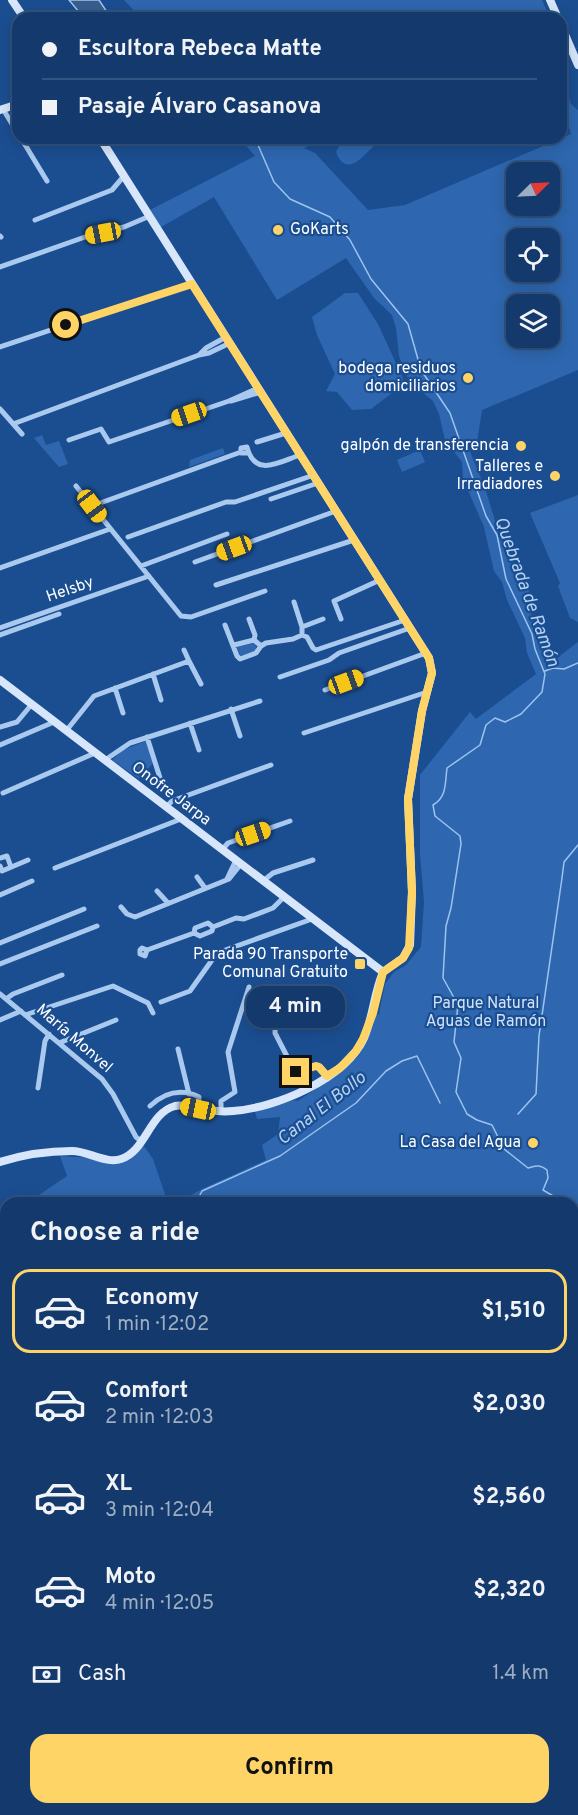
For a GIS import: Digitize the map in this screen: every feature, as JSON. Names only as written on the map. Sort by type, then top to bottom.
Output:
[{"type":"street","points":[[567,39],[578,65]]},
{"type":"street","points":[[1,109],[12,125]]},
{"type":"street","points":[[25,144],[47,181]]},
{"type":"street","points":[[0,1162],[19,1157],[73,1151],[113,1161],[123,1159],[142,1142],[158,1118],[168,1108],[182,1105],[221,1111],[252,1108],[298,1093],[346,1062],[360,1044],[373,1013],[383,972],[403,958],[410,945],[412,892],[408,799],[432,673],[431,664],[408,624],[104,144]]},
{"type":"street","points":[[35,220],[112,190],[124,176]]},
{"type":"street","points":[[0,267],[85,237],[124,227],[150,216]]},
{"type":"street","points":[[0,347],[192,284]]},
{"type":"street","points":[[13,424],[199,355],[206,348],[228,340]]},
{"type":"street","points":[[69,440],[101,429],[109,442],[260,390]]},
{"type":"street","points":[[0,409],[21,434]]},
{"type":"street","points":[[257,442],[286,433]]},
{"type":"street","points":[[92,506],[241,452],[241,447],[245,446],[249,448],[248,453],[255,461],[266,466],[300,455]]},
{"type":"street","points":[[271,498],[316,479]]},
{"type":"street","points":[[128,537],[225,502],[235,502],[316,479]]},
{"type":"street","points":[[76,486],[182,616],[186,618],[265,591]]},
{"type":"street","points":[[195,562],[336,511]]},
{"type":"street","points":[[0,568],[110,529]]},
{"type":"street","points":[[141,566],[227,534]]},
{"type":"street","points":[[216,585],[354,540]]},
{"type":"street","name":"Helsby","points":[[0,628],[149,576]]},
{"type":"street","points":[[341,619],[334,601],[380,580]]},
{"type":"street","points":[[294,602],[302,627],[302,635]]},
{"type":"street","points":[[0,635],[59,614]]},
{"type":"street","points":[[249,619],[255,635],[254,640]]},
{"type":"street","points":[[302,627],[322,619]]},
{"type":"street","points":[[225,625],[237,657],[240,659],[256,653],[261,646],[302,635],[307,637],[316,650],[408,624]]},
{"type":"street","points":[[280,677],[329,660],[339,653],[408,624]]},
{"type":"street","points":[[234,645],[254,640]]},
{"type":"street","points":[[254,640],[261,646]]},
{"type":"street","points":[[184,650],[201,684]]},
{"type":"street","points":[[325,690],[426,653]]},
{"type":"street","points":[[66,731],[93,696],[189,661]]},
{"type":"street","points":[[153,674],[161,700]]},
{"type":"street","name":"Onofre Jarpa","points":[[0,680],[383,972]]},
{"type":"street","points":[[115,688],[123,713]]},
{"type":"street","points":[[304,733],[427,692]]},
{"type":"street","points":[[105,760],[121,748],[147,737],[260,701]]},
{"type":"street","points":[[0,727],[17,722],[32,704]]},
{"type":"street","points":[[231,709],[240,736]]},
{"type":"street","points":[[0,745],[54,722]]},
{"type":"street","points":[[190,723],[198,750]]},
{"type":"street","points":[[147,737],[161,781]]},
{"type":"street","points":[[3,793],[95,753]]},
{"type":"street","points":[[166,807],[172,801],[271,765]]},
{"type":"street","points":[[56,868],[181,819]]},
{"type":"street","points":[[222,850],[234,841],[291,821]]},
{"type":"street","points":[[0,858],[7,856],[11,867]]},
{"type":"street","points":[[0,866],[2,871],[28,860]]},
{"type":"street","points":[[263,881],[273,873],[313,860]]},
{"type":"street","points":[[121,907],[127,914],[135,917],[225,880],[238,862]]},
{"type":"street","points":[[196,877],[205,888]]},
{"type":"street","points":[[0,895],[32,881]]},
{"type":"street","points":[[157,891],[168,903]]},
{"type":"street","points":[[147,950],[194,933],[200,936],[212,931],[213,927],[236,918],[244,919],[273,908],[284,897]]},
{"type":"street","points":[[0,943],[84,909]]},
{"type":"street","points":[[161,1002],[190,991],[217,953],[312,919]]},
{"type":"street","points":[[0,964],[97,926]]},
{"type":"street","points":[[6,999],[62,975]]},
{"type":"street","points":[[0,1020],[113,986],[148,1003],[153,1013]]},
{"type":"street","points":[[221,1111],[221,1101],[235,1092],[228,1052],[249,987]]},
{"type":"street","name":"María Monvel","points":[[0,994],[108,1086],[132,1131],[142,1142]]},
{"type":"street","points":[[276,1007],[275,1033],[294,1070],[300,1072],[316,1066],[327,1076]]},
{"type":"street","points":[[59,1042],[116,1020]]},
{"type":"street","points":[[38,1088],[48,1034]]},
{"type":"street","points":[[178,1049],[189,1094]]},
{"type":"street","points":[[150,1106],[162,1096],[170,1093],[189,1094],[199,1098],[198,1109]]},
{"type":"green space","points":[[124,0],[542,0],[547,12],[135,12]]},
{"type":"green space","name":"Parque Natural Aguas de Ramón","points":[[567,93],[571,104],[578,110],[578,370],[482,410],[477,442],[469,449],[485,488],[500,537],[529,591],[527,604],[543,642],[549,664],[578,642],[578,1197],[188,1197],[266,1160],[262,1145],[278,1134],[280,1117],[257,1119],[255,1111],[298,1101],[342,1071],[359,1055],[374,1016],[379,1014],[385,984],[394,972],[406,965],[421,947],[424,902],[420,854],[420,775],[470,712],[476,719],[536,674],[527,653],[525,638],[507,600],[502,582],[494,571],[484,527],[463,479],[462,462],[445,440],[439,414],[433,401],[409,381],[399,356],[392,315],[374,298],[346,258],[277,300],[214,197],[161,227],[150,210],[255,156],[245,144],[312,144],[304,148],[315,153],[368,210],[405,205],[548,144],[567,144],[567,136],[571,134],[567,120]]},
{"type":"green space","points":[[340,144],[376,144],[353,163],[347,164],[341,161],[336,152]]},
{"type":"green space","points":[[345,293],[358,293],[378,324],[405,383],[371,409],[352,410],[337,392],[326,391],[335,374],[317,335],[312,317]]},
{"type":"green space","points":[[42,435],[46,445],[59,441],[68,464],[59,467],[34,438]]},
{"type":"green space","points":[[223,448],[225,454],[189,467],[190,460]]},
{"type":"green space","points":[[420,450],[425,462],[402,472],[397,460]]},
{"type":"green space","points":[[578,495],[578,622],[570,618],[558,586],[560,583],[530,513]]},
{"type":"green space","points":[[255,643],[257,651],[240,656],[237,647]]},
{"type":"green space","points":[[146,741],[153,763],[139,779],[112,760],[123,750]]},
{"type":"green space","points":[[144,1146],[153,1159],[166,1197],[36,1197],[67,1176],[60,1156],[127,1160]]},
{"type":"shaded area","points":[[69,0],[99,0],[107,12],[79,12]]},
{"type":"waterway","name":"Quebrada de Ramón","points":[[258,144],[274,182],[290,199],[330,217],[350,240],[371,279],[408,324],[421,370],[450,413],[486,516],[497,535],[506,579],[532,634],[545,674],[542,692],[521,714],[505,722],[495,718],[486,725],[480,745],[447,768],[443,794],[433,805],[435,816],[460,836],[461,844],[446,926],[443,978],[458,1005],[454,1042],[461,1058],[456,1092],[467,1114],[492,1125],[504,1149],[528,1168],[540,1166],[547,1170],[548,1178],[543,1190],[555,1197]]},
{"type":"waterway","points":[[545,671],[553,668],[564,669],[578,663]]},
{"type":"waterway","name":"Canal El Bollo","points":[[518,1114],[536,1094],[539,1036],[564,862],[578,845]]},
{"type":"waterway","name":"Canal El Bollo","points":[[199,1197],[202,1191],[280,1156],[356,1103],[386,1071],[402,1061],[417,1056],[440,1103]]},
{"type":"place","name":"GoKarts","points":[[278,230]]},
{"type":"place","name":"bodega residuos domiciliarios","points":[[468,378]]},
{"type":"place","name":"galpón de transferencia","points":[[521,446]]},
{"type":"place","name":"Talleres e Irradiadores","points":[[555,476]]},
{"type":"place","name":"Parada 90 Transporte Comunal Gratuito","points":[[360,964]]},
{"type":"place","name":"La Casa del Agua","points":[[533,1143]]},
{"type":"route","points":[[66,325],[192,284],[431,664],[432,673],[422,711],[408,799],[412,892],[410,945],[406,955],[383,972],[366,1033],[351,1057],[327,1076],[316,1066],[296,1072]]}]
